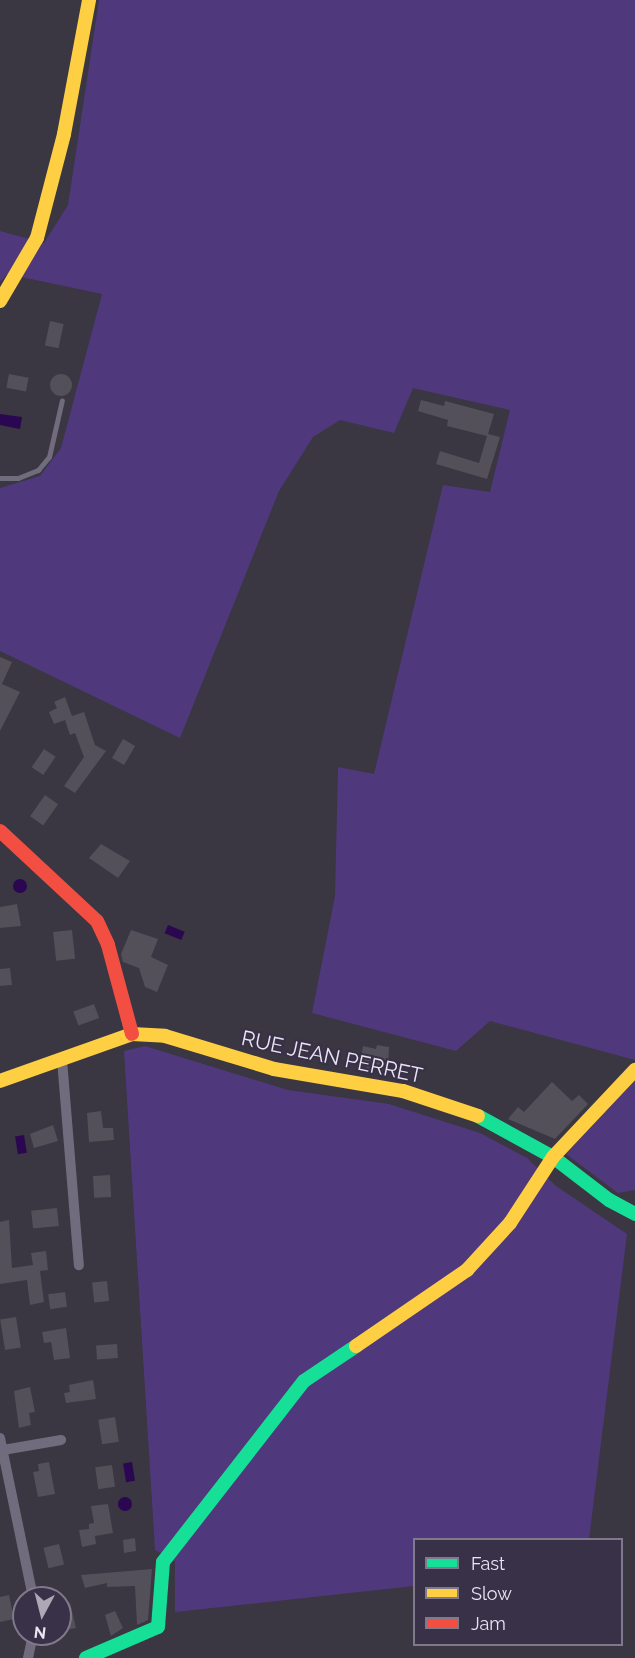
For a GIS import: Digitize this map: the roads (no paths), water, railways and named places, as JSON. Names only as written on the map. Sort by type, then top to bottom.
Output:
[{"type":"street","points":[[0,301],[37,238],[67,124],[89,0]]},
{"type":"street","points":[[0,831],[97,921],[108,945],[132,1034]]},
{"type":"street","name":"RUE JEAN PERRET","points":[[0,1081],[132,1034],[165,1036],[274,1070],[403,1091],[484,1118],[553,1157],[609,1200],[635,1214]]},
{"type":"street","points":[[62,1060],[79,1265]]},
{"type":"street","points":[[86,1658],[158,1627],[163,1562],[304,1381],[467,1270],[510,1223],[553,1157],[635,1070]]},
{"type":"street","points":[[0,1438],[31,1586]]},
{"type":"street","points":[[3,1450],[61,1440]]},
{"type":"lane","points":[[0,478],[18,478],[38,470],[49,457],[62,400]]}]
